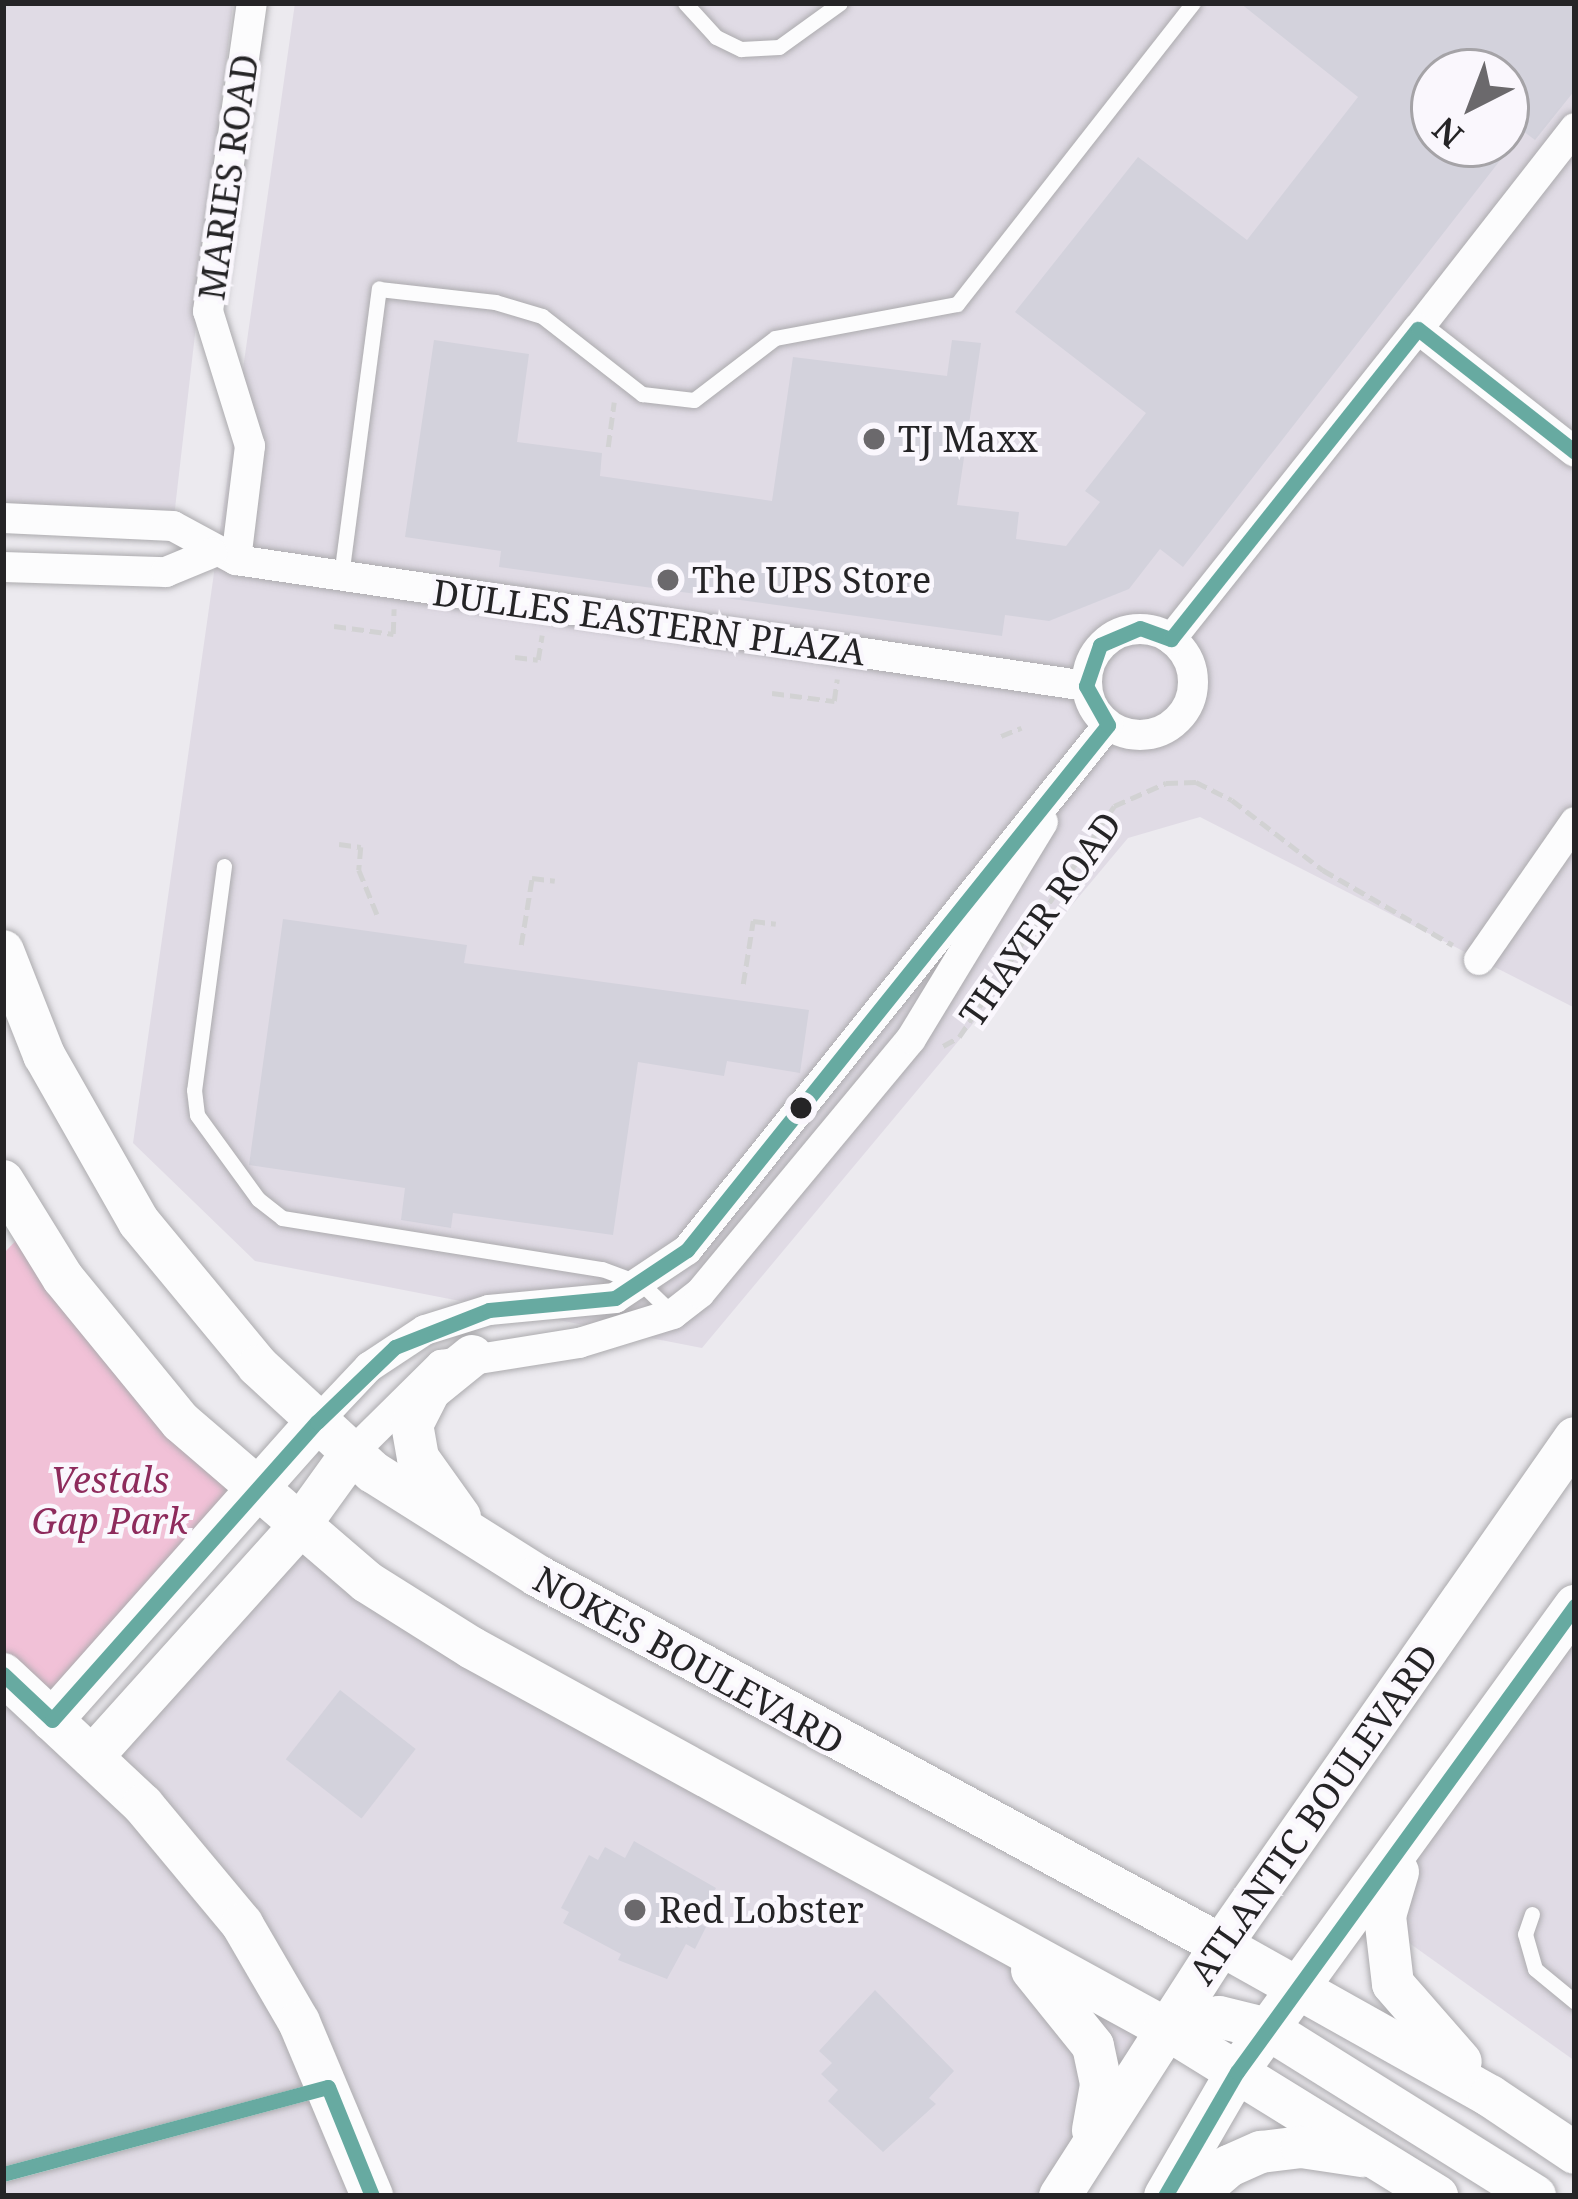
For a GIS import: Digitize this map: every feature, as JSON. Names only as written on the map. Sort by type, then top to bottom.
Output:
[{"type":"main road","name":"NOKES BOULEVARD","points":[[3,951],[54,1075],[139,1222],[258,1366],[351,1454],[484,1546],[1221,1945],[1540,2128],[1575,2153]]},
{"type":"main road","points":[[3,1181],[113,1344],[255,1494],[297,1529],[472,1648],[1165,2028],[1437,2196]]},
{"type":"main road","points":[[472,1355],[430,1390],[412,1425],[413,1443],[429,1477],[484,1546]]},
{"type":"main road","points":[[52,1720],[317,1422]]},
{"type":"main road","name":"ATLANTIC BOULEVARD","points":[[1060,2196],[1090,2142],[1221,1945],[1575,1438]]},
{"type":"main road","points":[[92,1757],[297,1529],[351,1454]]},
{"type":"main road","points":[[1165,2196],[1237,2072],[1415,1834],[1575,1606]]},
{"type":"main road","points":[[3,1674],[190,1858],[242,1924],[328,2087],[372,2196]]},
{"type":"main road","points":[[1415,1834],[1388,1895],[1393,1984],[1424,2029],[1540,2128]]},
{"type":"main road","points":[[1002,1940],[1066,2005],[1093,2046],[1100,2106],[1090,2142]]},
{"type":"main road","points":[[1165,2028],[1219,2017],[1268,2029],[1535,2196]]},
{"type":"main road","points":[[1194,2196],[1229,2166],[1261,2152],[1334,2148],[1397,2169]]},
{"type":"street","name":"MARIES ROAD","points":[[224,557],[250,446],[208,311],[252,3]]},
{"type":"street","points":[[1171,639],[1575,128]]},
{"type":"street","points":[[1418,329],[1575,452]]},
{"type":"street","name":"DULLES EASTERN PLAZA","points":[[3,518],[173,526],[224,557],[1086,686]]},
{"type":"street","name":"DULLES EASTERN PLAZA","points":[[3,567],[166,572],[224,557]]},
{"type":"street","points":[[1140,628],[1171,639],[1191,665],[1186,709],[1150,734],[1108,725],[1086,686],[1100,645],[1118,632],[1140,628]]},
{"type":"street","points":[[351,1454],[420,1381],[472,1355],[579,1343],[673,1314],[730,1263],[911,1039],[1064,783],[1108,725]]},
{"type":"street","points":[[317,1422],[369,1367],[425,1330],[489,1310],[615,1298],[642,1284],[713,1219],[1018,828],[1064,783]]},
{"type":"street","points":[[1479,960],[1575,822]]},
{"type":"lane","points":[[686,3],[716,37],[741,49],[778,47],[840,3]]},
{"type":"lane","points":[[341,576],[379,289],[542,316],[617,379],[672,403],[694,400],[775,338],[957,304],[1192,3]]},
{"type":"lane","points":[[224,866],[195,1102],[258,1199],[282,1218],[602,1269],[642,1284],[673,1314]]},
{"type":"lane","points":[[1532,1914],[1525,1934],[1535,1969],[1575,2002]]},
{"type":"lane","points":[[3,2174],[328,2087]]},
{"type":"path","points":[[608,447],[617,379]]},
{"type":"path","points":[[334,626],[393,634],[390,583]]},
{"type":"path","points":[[772,693],[834,701],[840,650]]},
{"type":"path","points":[[1001,736],[1008,729],[1022,728]]},
{"type":"path","name":"THAYER ROAD","points":[[911,1039],[934,1052],[958,1037],[1114,806],[1166,782],[1196,782],[1232,800],[1323,870],[1479,960]]},
{"type":"path","points":[[339,844],[361,847],[358,870],[377,914]]},
{"type":"path","points":[[521,945],[532,878],[555,881]]},
{"type":"path","points":[[743,984],[753,921],[776,924]]},
{"type":"shaded area","points":[[3,3],[233,3],[173,526],[3,518]]},
{"type":"shaded area","points":[[295,3],[1575,3],[1575,1008],[1200,817],[1128,838],[702,1348],[255,1261],[133,1143]]},
{"type":"shaded area","points":[[297,1529],[1165,2028],[1060,2196],[3,2196],[3,1674],[92,1757]]},
{"type":"shaded area","points":[[1575,1606],[1575,2061],[1360,1908]]},
{"type":"green space","name":"Vestals Gap Park","points":[[30,1226],[255,1494],[52,1720],[3,1674],[3,1254]]},
{"type":"building","points":[[1240,3],[1575,3],[1575,90],[1535,140],[1530,136],[1530,48],[1410,48],[1410,168],[1494,168],[1183,567],[1160,549],[1129,589],[1049,621],[1005,615],[1002,636],[499,567],[501,551],[405,537],[434,340],[529,354],[517,442],[602,453],[600,476],[772,501],[793,357],[947,376],[952,340],[981,343],[957,505],[1019,512],[1016,539],[1066,546],[1100,502],[1085,491],[1146,413],[1015,312],[1138,157],[1247,240],[1358,97]]},
{"type":"building","points":[[283,919],[467,945],[464,963],[809,1010],[800,1073],[727,1061],[724,1076],[638,1062],[613,1235],[453,1213],[451,1228],[401,1220],[405,1188],[249,1165]]},
{"type":"building","points":[[340,1690],[416,1749],[361,1818],[286,1759]]},
{"type":"building","name":"Red Lobster","points":[[634,1841],[716,1888],[697,1923],[706,1927],[695,1949],[686,1944],[667,1979],[618,1960],[621,1954],[563,1923],[569,1912],[561,1908],[589,1855],[598,1860],[605,1847],[625,1858]]},
{"type":"building","points":[[875,1990],[954,2071],[929,2098],[936,2104],[883,2152],[828,2101],[838,2090],[821,2074],[832,2063],[819,2051]]},
{"type":"transit line","points":[[3,1674],[52,1720],[317,1422],[395,1347],[489,1310],[615,1298],[687,1250],[1108,725],[1086,686],[1100,645],[1140,628],[1171,639],[1418,329],[1575,452]]},
{"type":"transit line","points":[[1165,2196],[1237,2072],[1575,1606]]},
{"type":"transit line","points":[[3,2174],[328,2087],[372,2196]]},
{"type":"place","name":"TJ Maxx","points":[[874,439]]},
{"type":"place","name":"The UPS Store","points":[[668,580]]},
{"type":"place","name":"Red Lobster","points":[[635,1910]]}]
